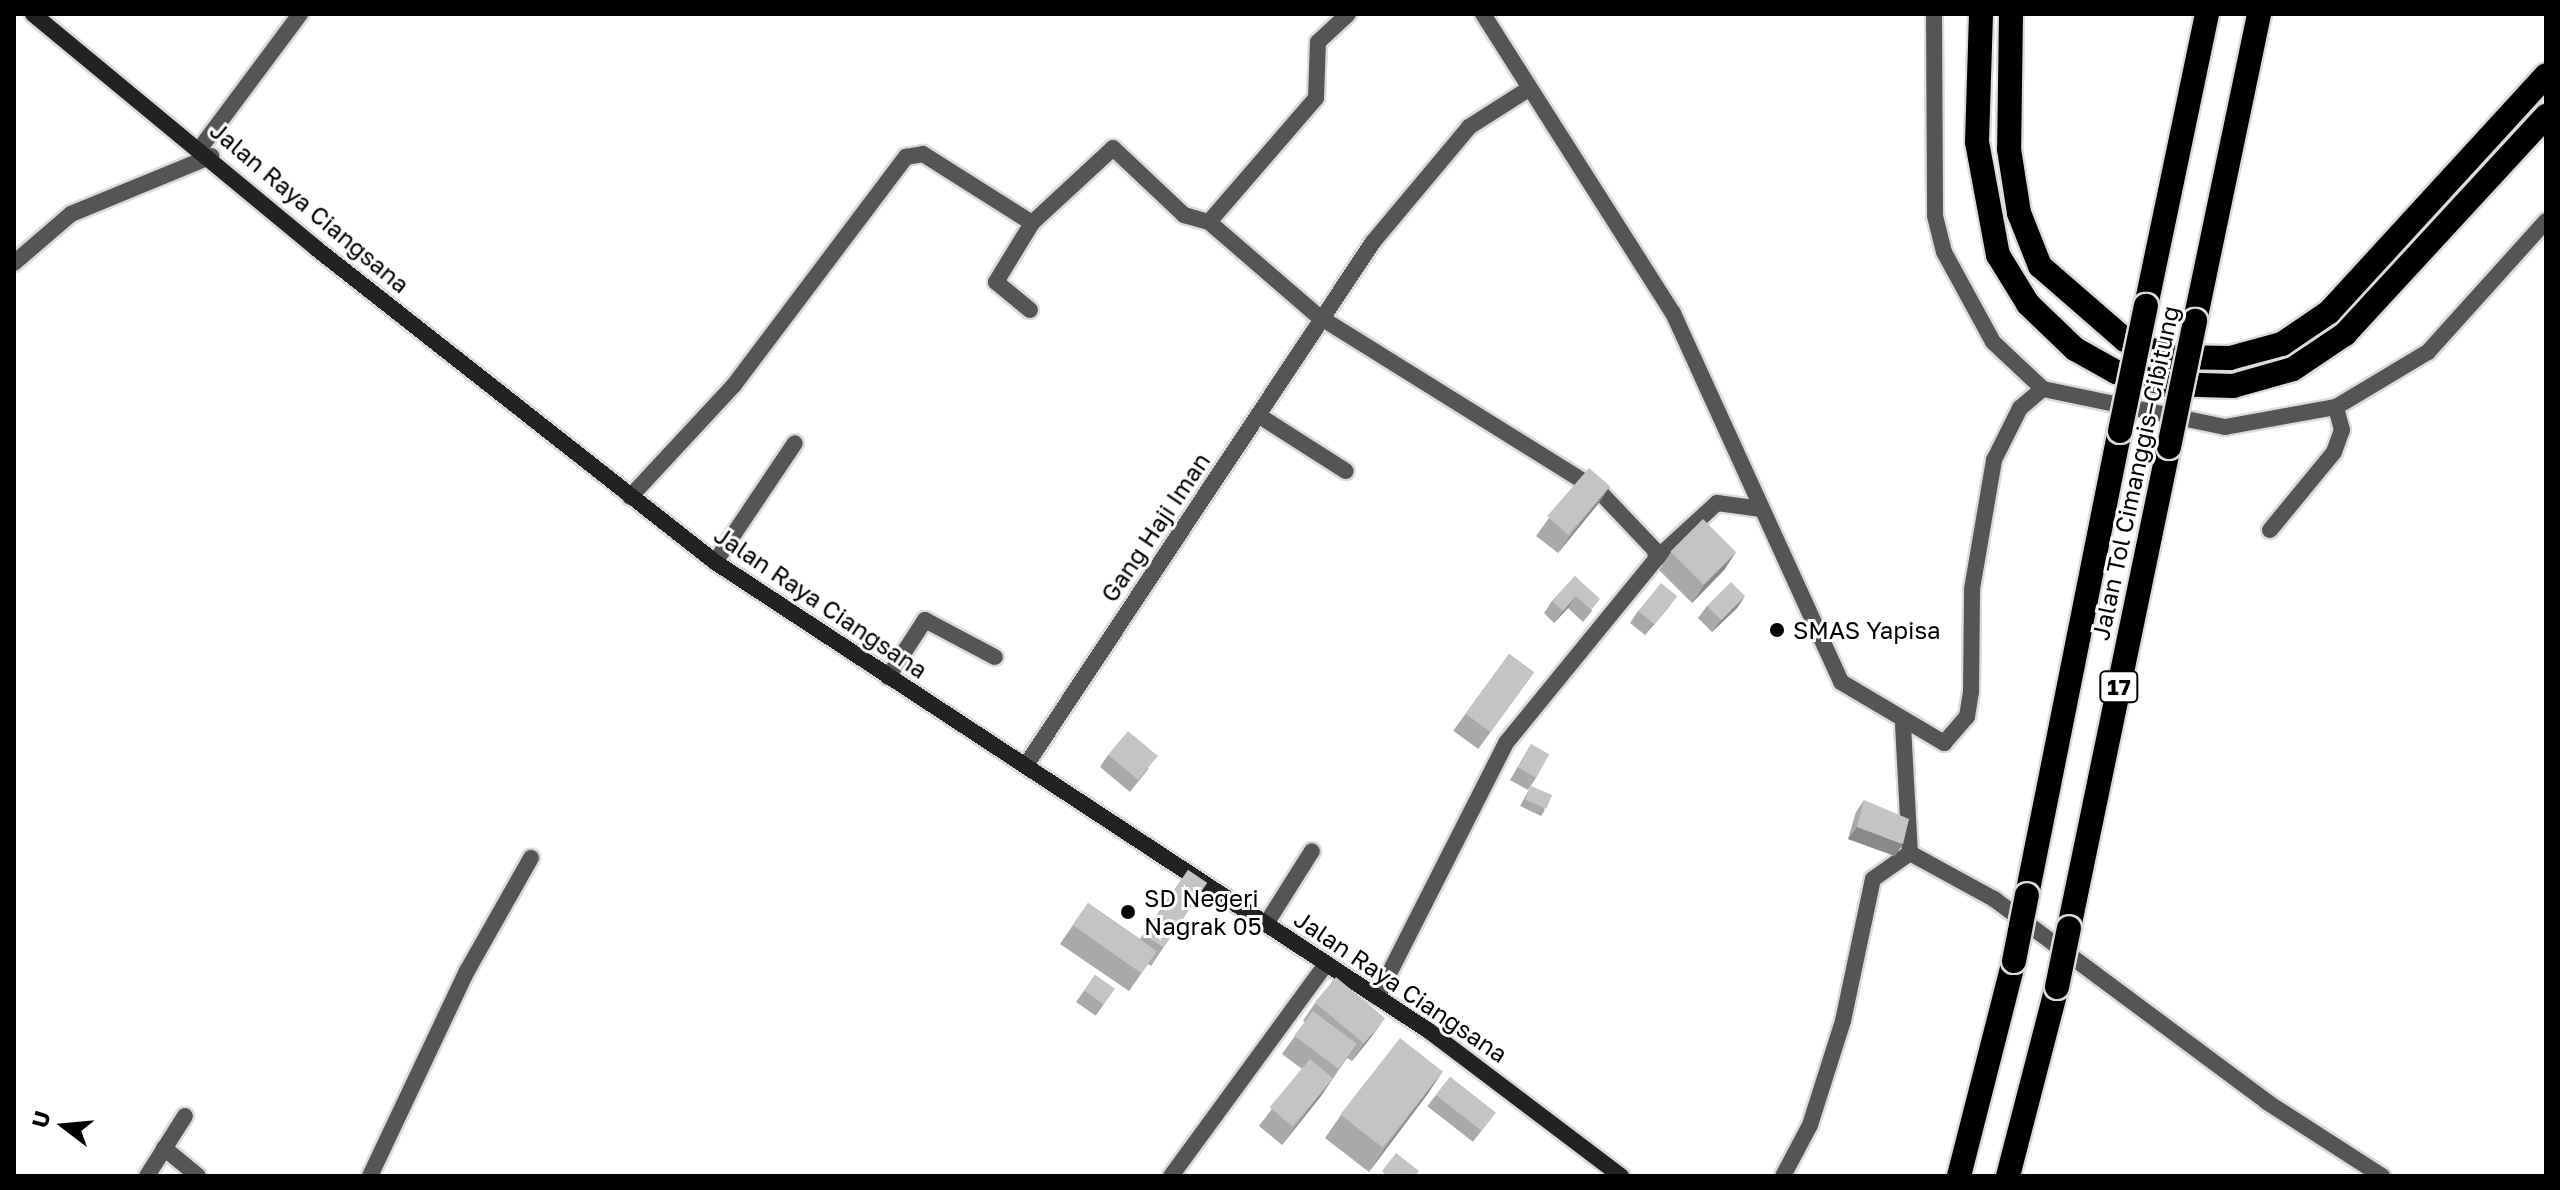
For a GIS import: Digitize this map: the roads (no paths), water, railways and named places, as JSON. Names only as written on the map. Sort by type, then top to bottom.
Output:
[{"type":"highway","points":[[1981,14],[1977,142],[1998,255],[2028,304],[2075,349],[2116,372],[2168,384],[2233,386],[2293,369],[2345,334],[2546,116]]},
{"type":"highway","points":[[2011,14],[2009,149],[2019,213],[2040,266],[2125,340],[2171,357],[2230,358],[2282,344],[2329,312],[2546,75]]},
{"type":"highway","name":"Jalan Tol Cimanggis–Cibitung","points":[[1959,1176],[2014,961],[2207,14]]},
{"type":"highway","name":"Jalan Tol Cimanggis–Cibitung","points":[[2008,1176],[2057,987],[2259,14]]},
{"type":"highway","points":[[2206,271],[2271,14]]},
{"type":"main road","name":"Jalan Raya Ciangsana","points":[[33,14],[206,152],[317,249],[715,562],[888,677],[1028,762],[1377,997],[1621,1176]]},
{"type":"street","points":[[14,263],[71,214],[206,152],[300,14]]},
{"type":"street","points":[[1209,222],[1316,98],[1318,42],[1348,14]]},
{"type":"street","points":[[1483,14],[1673,313],[1841,682],[1903,725],[1944,743],[1967,717],[1972,589],[1994,460],[2020,408],[2043,389]]},
{"type":"street","points":[[1934,14],[1935,216],[1944,252],[1993,342],[2043,389],[2225,427],[2336,407],[2428,352],[2546,221]]},
{"type":"street","name":"Gang Haji Iman","points":[[1028,762],[1258,415],[1318,316],[1451,146],[1530,88]]},
{"type":"street","points":[[1030,310],[996,282],[1032,223],[1113,148],[1184,215],[1209,222],[1318,316],[1578,475],[1656,559]]},
{"type":"street","points":[[630,497],[734,385],[906,157],[923,154],[1032,223]]},
{"type":"street","points":[[2270,530],[2334,452],[2342,430],[2336,407]]},
{"type":"street","points":[[1258,415],[1346,471]]},
{"type":"street","points":[[715,562],[795,443]]},
{"type":"street","points":[[1377,997],[1506,743],[1656,559],[1717,503],[1762,509]]},
{"type":"street","points":[[888,677],[925,620],[995,657]]},
{"type":"street","points":[[1903,725],[1910,853]]},
{"type":"street","points":[[1266,924],[1312,851]]},
{"type":"street","points":[[1783,1176],[1810,1125],[1843,1021],[1873,879],[1910,853]]},
{"type":"street","points":[[1910,853],[1994,899],[2267,1102],[2382,1176]]},
{"type":"street","points":[[370,1176],[467,971],[531,858]]},
{"type":"street","points":[[1171,1176],[1326,964]]},
{"type":"street","points":[[147,1176],[185,1116]]},
{"type":"street","points":[[164,1148],[198,1176]]},
{"type":"place","name":"SMAS Yapisa","points":[[1777,630]]},
{"type":"place","name":"SD Negeri Nagrak 05","points":[[1128,912]]}]
